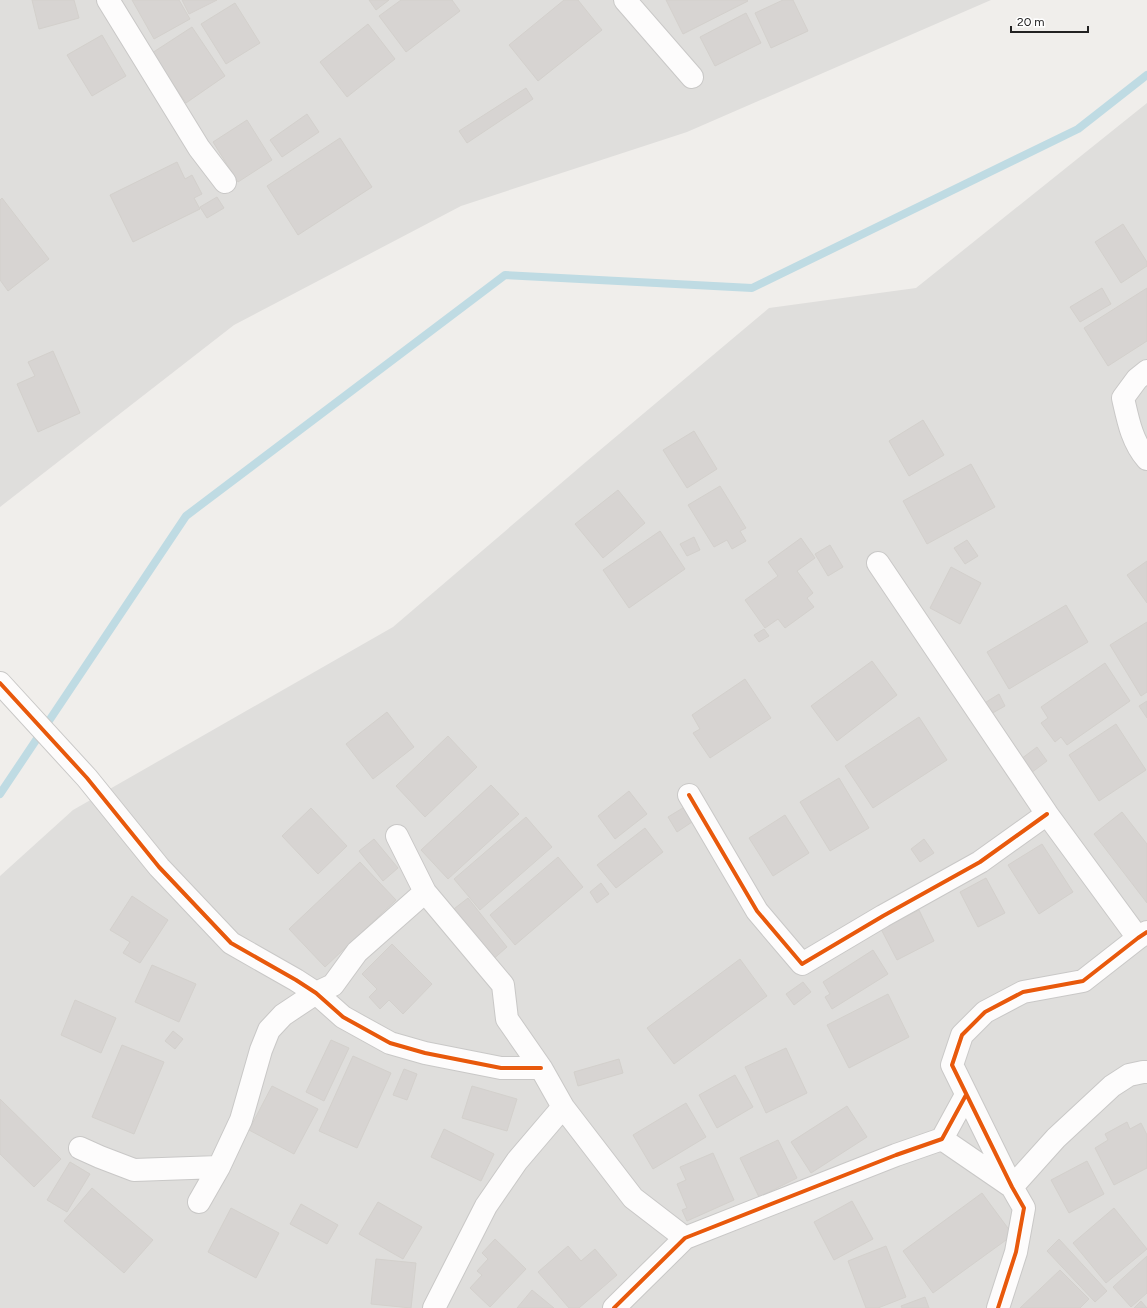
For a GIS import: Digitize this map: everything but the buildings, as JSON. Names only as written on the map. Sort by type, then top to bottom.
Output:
[{"type":"street","points":[[108,0],[199,148],[225,182]]},
{"type":"street","points":[[625,0],[692,77]]},
{"type":"street","points":[[1147,372],[1137,379],[1123,398],[1132,433],[1140,451],[1147,459]]},
{"type":"street","points":[[878,563],[1047,814],[1142,935],[1083,981],[1023,992],[984,1012],[962,1035],[952,1065],[1012,1187],[1024,1208],[1016,1252],[998,1308]]},
{"type":"street","points":[[0,683],[87,778],[159,867],[231,943],[296,980],[316,993],[343,1017],[390,1043],[425,1053],[501,1068],[541,1068]]},
{"type":"street","points":[[689,795],[757,911],[802,964],[883,916],[980,862],[1047,814]]},
{"type":"street","points":[[397,836],[425,892],[503,985],[507,1019],[541,1068],[564,1107],[633,1198],[685,1238]]},
{"type":"street","points":[[199,1202],[219,1167],[241,1120],[261,1050],[269,1030],[283,1015],[316,993],[333,985],[357,952],[425,892]]},
{"type":"street","points":[[1012,1187],[1056,1138],[1112,1086],[1129,1075],[1147,1072]]},
{"type":"street","points":[[614,1308],[685,1238],[942,1138],[966,1095]]},
{"type":"street","points":[[434,1308],[486,1206],[517,1161],[564,1107]]},
{"type":"street","points":[[942,1138],[1012,1187]]},
{"type":"street","points":[[80,1148],[134,1170],[219,1167]]},
{"type":"shaded area","points":[[0,0],[991,0],[687,132],[461,206],[234,325],[0,507]]},
{"type":"shaded area","points":[[1147,103],[1147,1308],[0,1308],[0,876],[73,810],[393,627],[769,308],[916,288]]},
{"type":"waterway","points":[[0,794],[186,516],[505,275],[752,288],[1078,129],[1147,75]]},
{"type":"cycle path","points":[[0,683],[87,778],[159,867],[231,943],[296,980],[316,993],[343,1017],[390,1043],[425,1053],[501,1068],[541,1068]]},
{"type":"cycle path","points":[[689,795],[757,911],[802,964],[883,916],[980,862],[1047,814]]},
{"type":"cycle path","points":[[998,1308],[1016,1252],[1024,1208],[1012,1187],[952,1065],[962,1035],[985,1012],[1023,992],[1083,981],[1147,932]]},
{"type":"cycle path","points":[[614,1308],[685,1238],[896,1155],[942,1139],[966,1095]]}]
